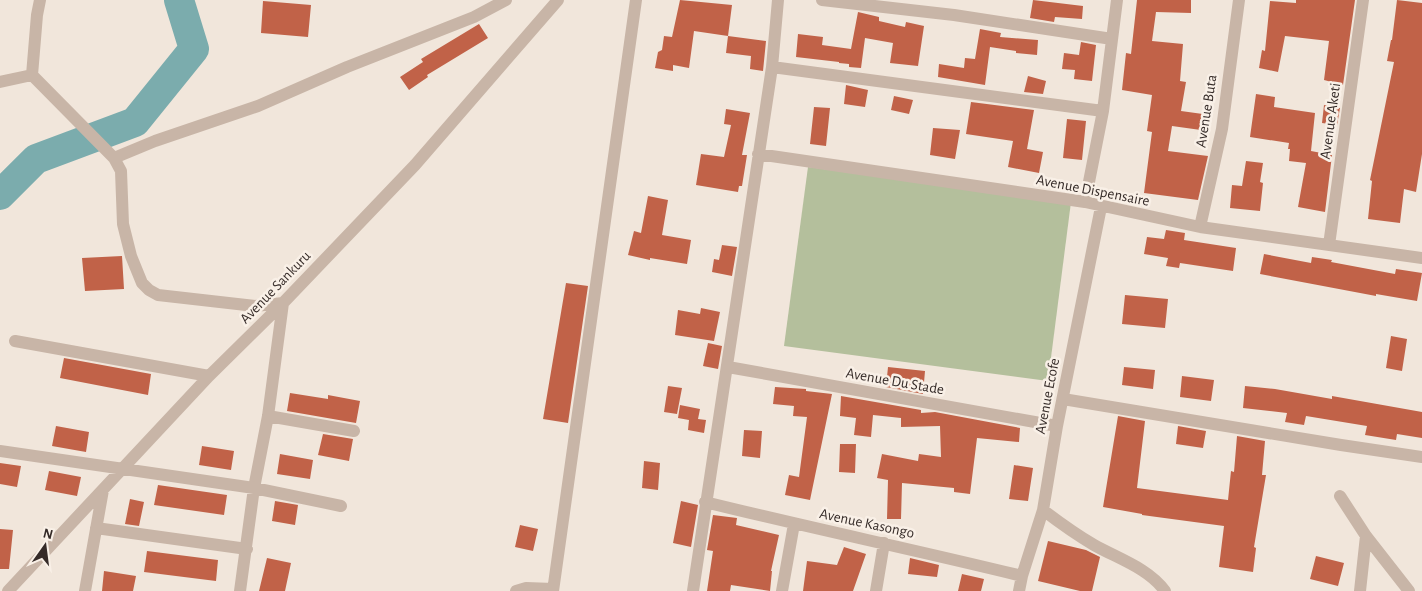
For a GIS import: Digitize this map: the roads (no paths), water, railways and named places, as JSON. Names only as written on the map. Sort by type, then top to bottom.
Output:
[{"type":"street","points":[[40,0],[32,75],[114,158],[121,171],[123,224],[142,283],[148,290],[158,295],[254,306],[283,304],[268,416],[254,488],[240,591]]},
{"type":"street","points":[[114,158],[154,141],[258,106],[347,66],[474,17],[506,0]]},
{"type":"street","name":"Avenue Sankuru","points":[[8,591],[209,376],[283,304],[415,166],[558,0]]},
{"type":"street","points":[[516,591],[526,588],[553,590],[636,0]]},
{"type":"street","points":[[693,591],[772,66],[778,0]]},
{"type":"street","points":[[822,0],[954,16],[1112,39]]},
{"type":"street","points":[[1085,202],[1103,111],[1118,0]]},
{"type":"street","name":"Avenue Buta","points":[[1200,227],[1222,129],[1239,0]]},
{"type":"street","name":"Avenue Aketi","points":[[1329,246],[1362,0]]},
{"type":"street","points":[[772,66],[1103,111]]},
{"type":"street","points":[[1,82],[32,75]]},
{"type":"street","name":"Avenue Dispensaire","points":[[758,154],[1085,202],[1200,227],[1422,258]]},
{"type":"street","name":"Avenue Ecofe","points":[[1019,591],[1022,576],[1044,510],[1056,426],[1101,206]]},
{"type":"street","points":[[15,341],[209,376]]},
{"type":"street","name":"Avenue Du Stade","points":[[728,367],[1056,426]]},
{"type":"street","points":[[1063,398],[1422,457]]},
{"type":"street","points":[[268,416],[354,431]]},
{"type":"street","points":[[0,451],[254,488],[341,506]]},
{"type":"street","points":[[85,591],[103,490]]},
{"type":"street","points":[[1340,496],[1366,536],[1409,591]]},
{"type":"street","name":"Avenue Kasongo","points":[[705,502],[1022,576]]},
{"type":"street","points":[[1044,510],[1093,544],[1141,569],[1160,584],[1165,591]]},
{"type":"street","points":[[782,591],[794,524]]},
{"type":"street","points":[[96,528],[247,549]]},
{"type":"street","points":[[1360,591],[1366,536]]},
{"type":"street","points":[[876,591],[884,543]]},
{"type":"waterway","points":[[0,195],[36,159],[135,122],[194,49],[179,0]]}]
